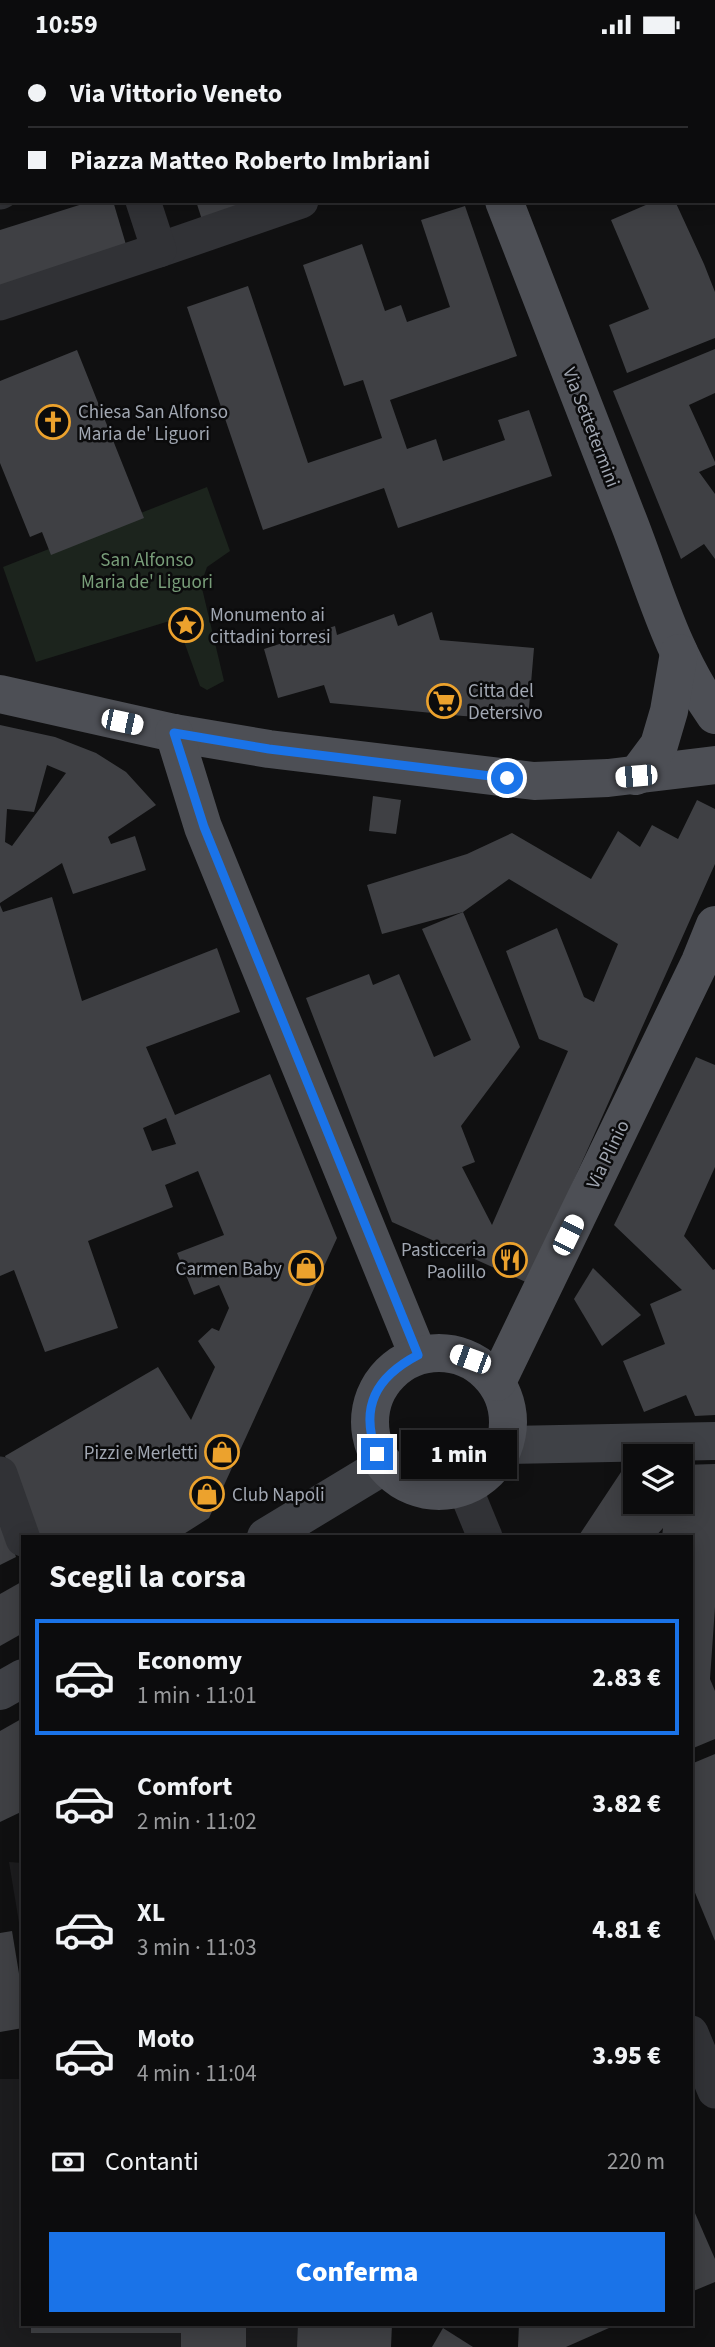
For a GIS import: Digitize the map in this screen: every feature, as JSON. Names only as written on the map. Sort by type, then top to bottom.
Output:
[{"type":"main road","name":"Via Settetermini","points":[[505,203],[631,528],[659,609],[679,653],[715,715]]},
{"type":"main road","points":[[636,776],[659,745],[669,711],[679,653]]},
{"type":"main road","points":[[0,694],[174,733],[269,749],[534,781],[636,776],[710,765]]},
{"type":"main road","points":[[174,733],[204,827],[418,1355]]},
{"type":"main road","name":"Via Plinio","points":[[497,1382],[690,983],[715,925]]},
{"type":"main road","points":[[438,1352],[457,1354],[482,1367],[497,1382],[506,1403],[509,1421],[505,1445],[492,1466],[479,1478],[464,1486],[434,1491],[419,1488],[394,1475],[385,1465],[373,1442],[369,1420],[376,1392],[385,1378],[398,1366],[418,1355],[438,1352]]},
{"type":"main road","points":[[505,1445],[715,1441]]},
{"type":"main road","points":[[269,1535],[385,1465]]},
{"type":"main road","points":[[0,1691],[21,1679]]},
{"type":"street","points":[[144,203],[159,250]]},
{"type":"street","points":[[0,303],[295,203]]},
{"type":"street","points":[[0,1474],[22,1535]]},
{"type":"street","points":[[464,1486],[484,1535]]},
{"type":"street","points":[[693,2038],[715,2091]]},
{"type":"shaded area","points":[[9,1862],[21,1863],[21,1935]]},
{"type":"shaded area","points":[[0,2079],[21,2079],[21,2326],[357,2326],[356,2347],[0,2347]]},
{"type":"green space","name":"San Alfonso Maria de' Liguori","points":[[207,487],[230,551],[207,567],[201,584],[224,681],[207,690],[200,686],[176,619],[36,662],[3,567]]},
{"type":"building","points":[[86,203],[114,203],[127,248],[0,287],[0,230]]},
{"type":"building","points":[[197,203],[250,203],[202,220]]},
{"type":"building","points":[[650,203],[676,203],[715,292],[715,338],[627,373],[609,325],[649,309],[611,220]]},
{"type":"building","points":[[465,206],[517,356],[390,400],[407,449],[436,439],[443,461],[505,440],[498,420],[529,410],[552,476],[398,528],[384,488],[263,530],[187,307],[248,286],[308,463],[382,438],[363,380],[344,386],[303,265],[362,244],[385,311],[401,305],[407,322],[450,307],[421,220]]},
{"type":"building","points":[[715,349],[715,393],[689,405],[715,462],[715,465],[699,472],[715,494],[715,559],[704,544],[681,559],[613,391]]},
{"type":"building","name":"Chiesa San Alfonso Maria de' Liguori","points":[[77,350],[144,518],[51,555],[42,532],[30,537],[0,463],[0,381]]},
{"type":"building","points":[[432,612],[440,640],[534,648],[528,719],[463,716],[330,703],[324,685],[278,698],[264,649],[335,626],[337,635],[394,614],[398,626]]},
{"type":"building","points":[[0,725],[55,737],[96,753],[126,772],[156,805],[108,837],[111,844],[135,836],[146,870],[73,894],[62,863],[0,903]],"holes":[[[47,765],[66,773],[12,846],[5,842],[7,809],[34,812]]]},
{"type":"building","points":[[373,796],[401,800],[396,834],[369,831]]},
{"type":"building","points":[[697,800],[715,809],[715,864],[528,1283],[392,1222],[306,998],[369,974],[373,985],[399,974],[434,1057],[471,1040],[422,929],[463,912],[382,934],[367,885],[467,854],[512,833],[591,879],[618,831],[640,847],[652,825],[678,839]],"holes":[[[509,879],[618,944],[594,1002],[584,997],[557,928],[506,951],[539,1039],[568,1051],[492,1225],[462,1167],[475,1162],[461,1126],[520,1047],[463,912]]]},
{"type":"building","points":[[52,897],[82,1001],[217,948],[240,1012],[146,1047],[175,1115],[270,1074],[337,1238],[209,1518],[182,1535],[31,1535],[5,1456],[158,1367],[191,1420],[215,1367],[198,1341],[212,1328],[219,1331],[229,1308],[219,1285],[194,1295],[177,1253],[224,1235],[198,1171],[165,1185],[173,1207],[88,1241],[118,1328],[45,1352],[14,1270],[0,1276],[0,905],[3,912]],"holes":[[[166,1118],[176,1144],[152,1151],[143,1128]]]},
{"type":"building","points":[[696,1057],[715,1065],[715,1167],[684,1236],[713,1270],[715,1269],[715,1415],[695,1416],[686,1395],[644,1412],[623,1361],[665,1344],[650,1304],[682,1290],[614,1225]]},
{"type":"building","points":[[593,1268],[641,1315],[602,1346],[574,1299]]},
{"type":"building","points":[[715,1464],[715,1607],[710,1679],[715,1691],[715,1739],[693,1748],[693,1535],[662,1535],[663,1528],[657,1535],[579,1535],[623,1469],[623,1514],[693,1514],[693,1465]]},
{"type":"building","points":[[0,1510],[16,1557],[0,1565]]},
{"type":"building","points":[[21,1582],[21,1634],[0,1646],[0,1594]]},
{"type":"building","points":[[21,1719],[21,1812],[0,1822],[0,1731]]},
{"type":"building","points":[[715,1754],[715,1941],[693,1888],[693,1763]]},
{"type":"building","points":[[12,1931],[21,1986],[21,2028],[0,2032],[0,1933]]},
{"type":"building","points":[[693,2209],[715,2259],[715,2282],[693,2291]]},
{"type":"building","points":[[31,2326],[246,2326],[246,2347],[181,2347],[181,2333],[31,2333]]},
{"type":"building","points":[[298,2326],[392,2326],[391,2347],[297,2347]]},
{"type":"building","points":[[519,2326],[613,2326],[566,2347],[518,2347]]},
{"type":"building","points":[[443,2328],[473,2347],[432,2347]]},
{"type":"place","name":"Chiesa San Alfonso Maria de' Liguori","points":[[53,422]]},
{"type":"place","name":"Monumento ai cittadini torresi","points":[[186,625]]},
{"type":"place","name":"Citta del Detersivo","points":[[444,701]]},
{"type":"place","name":"Pasticceria Paolillo","points":[[510,1260]]},
{"type":"place","name":"Carmen Baby","points":[[306,1268]]},
{"type":"place","name":"Pizzi e Merletti","points":[[222,1452]]},
{"type":"place","name":"Club Napoli","points":[[207,1494]]},
{"type":"route","points":[[377,1454],[369,1420],[376,1392],[385,1378],[398,1366],[418,1355],[204,827],[174,733],[269,749],[507,778]]}]
